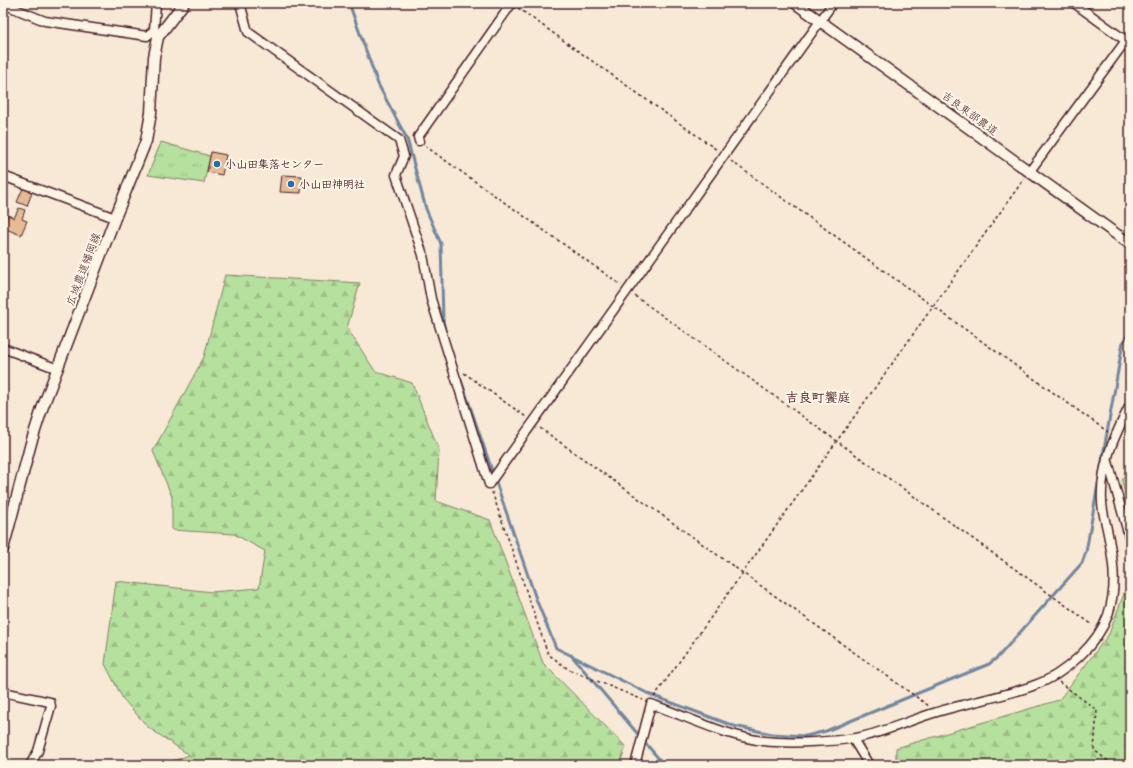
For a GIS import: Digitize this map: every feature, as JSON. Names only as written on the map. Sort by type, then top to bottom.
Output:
[{"type":"street","points":[[3,4],[45,21],[147,36],[156,34],[156,3]]},
{"type":"street","name":"広域農道幡岡線","points":[[3,549],[6,524],[31,443],[115,218],[146,141],[151,113],[156,34],[184,3]]},
{"type":"street","points":[[240,3],[248,32],[399,140],[404,156],[396,175],[423,255],[431,299],[489,484]]},
{"type":"street","points":[[419,142],[418,137],[512,3]]},
{"type":"street","name":"吉良東部農道","points":[[795,3],[1130,244]]},
{"type":"street","points":[[489,484],[833,3]]},
{"type":"street","points":[[1030,171],[1129,40],[1074,3]]},
{"type":"street","points":[[3,176],[115,218]]},
{"type":"street","points":[[3,348],[58,369]]},
{"type":"street","points":[[636,765],[651,704],[746,738],[765,741],[854,739],[937,712],[1036,685],[1069,666],[1086,651],[1101,630],[1112,599],[1114,582],[1113,559],[1102,502],[1102,482],[1107,458],[1115,436],[1130,405]]},
{"type":"street","points":[[1107,458],[1130,540]]},
{"type":"street","points":[[3,692],[50,702],[51,706],[38,751],[30,765]]},
{"type":"street","points":[[854,739],[869,765]]},
{"type":"path","points":[[512,3],[1115,436]]},
{"type":"path","points":[[419,142],[838,440],[1101,630]]},
{"type":"path","points":[[489,484],[548,654],[568,669],[651,704],[656,693],[742,572],[1030,171]]},
{"type":"path","points":[[464,374],[937,712]]},
{"type":"path","points":[[1051,676],[1097,710],[1094,750],[1113,765]]},
{"type":"green space","points":[[161,142],[210,156],[204,183],[148,175]]},
{"type":"green space","points":[[225,275],[360,283],[347,328],[375,371],[412,383],[439,450],[436,501],[490,520],[543,663],[626,747],[619,765],[163,765],[189,755],[148,727],[123,699],[105,664],[116,581],[212,592],[259,588],[265,551],[234,534],[172,530],[172,497],[153,451],[204,357]]},
{"type":"green space","points":[[1130,462],[1130,514],[1122,481]]},
{"type":"green space","points":[[1130,567],[1130,765],[902,765],[896,760],[896,748],[1059,700],[1109,634],[1129,580]]},
{"type":"building","name":"小山田集落センター","points":[[211,152],[226,155],[222,175],[207,172]]},
{"type":"building","name":"小山田神明社","points":[[282,175],[302,176],[301,193],[280,192]]},
{"type":"building","points":[[24,186],[33,190],[27,206],[17,202]]},
{"type":"building","points":[[19,208],[25,210],[22,219],[27,221],[21,235],[3,228],[8,215],[14,218]]},
{"type":"waterway","points":[[349,3],[378,84],[407,139],[426,209],[441,244],[443,320],[446,335]]},
{"type":"waterway","points":[[461,380],[536,599],[556,648],[651,695],[734,726],[772,734],[806,736],[826,731],[989,664],[998,657],[1082,563],[1086,552],[1123,342],[1130,332]]},
{"type":"waterway","points":[[571,655],[664,765]]},
{"type":"place","name":"小山田集落センター","points":[[217,164]]},
{"type":"place","name":"小山田神明社","points":[[291,184]]},
{"type":"district","name":"吉良町饗庭","points":[[818,397]]}]
